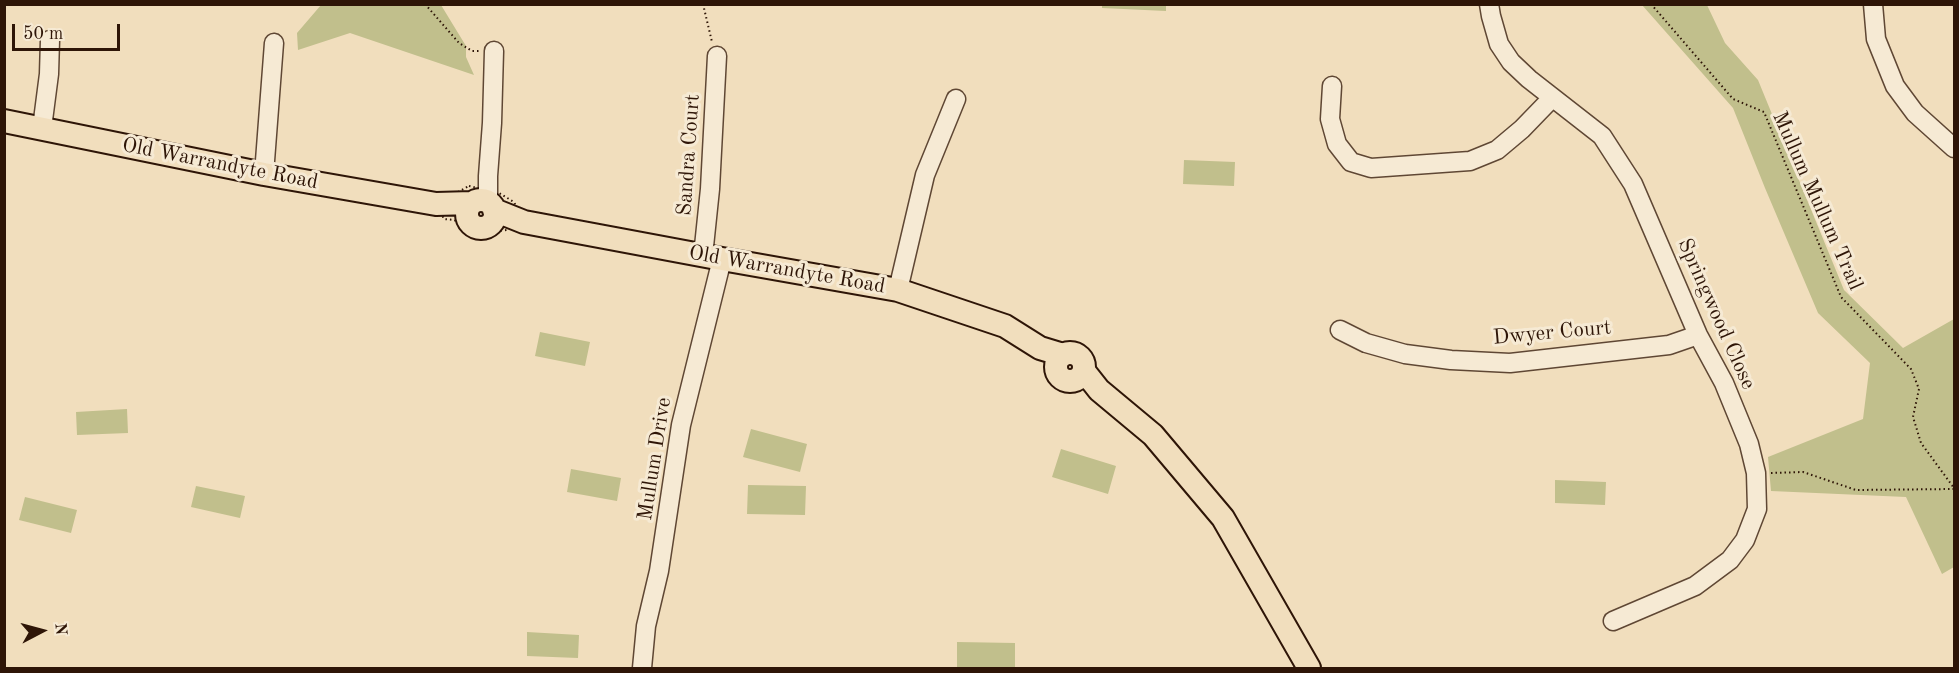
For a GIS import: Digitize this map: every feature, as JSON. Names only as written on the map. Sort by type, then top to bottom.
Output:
[{"type":"main road","name":"Old Warrandyte Road","points":[[4,121],[264,174],[481,210],[524,222],[898,290],[1005,326],[1060,361],[1062,379],[1079,376],[1100,390],[1153,435],[1223,518],[1309,669]]},
{"type":"street","name":"Springwood Close","points":[[1489,4],[1499,44],[1511,62],[1552,98],[1602,136],[1633,184],[1698,335],[1724,383],[1749,444],[1756,473],[1757,509],[1745,540],[1730,560],[1695,586],[1613,621]]},
{"type":"street","points":[[1873,4],[1876,39],[1895,86],[1915,113],[1954,148]]},
{"type":"street","points":[[42,128],[49,74],[50,40]]},
{"type":"street","points":[[264,174],[274,43]]},
{"type":"street","points":[[481,210],[488,176],[494,51]]},
{"type":"street","name":"Sandra Court","points":[[713,258],[710,189],[717,56]]},
{"type":"street","points":[[1332,86],[1330,119],[1337,144],[1351,162],[1371,168],[1470,161],[1497,150],[1522,129],[1552,98]]},
{"type":"street","points":[[898,290],[925,175],[956,99]]},
{"type":"street","name":"Mullum Drive","points":[[642,669],[646,626],[665,540],[681,424],[713,258]]},
{"type":"street","name":"Dwyer Court","points":[[1340,330],[1366,344],[1405,354],[1451,360],[1510,363],[1669,345],[1698,335]]},
{"type":"path","points":[[426,4],[459,43],[472,51],[494,51]]},
{"type":"path","points":[[703,4],[708,30],[717,56]]},
{"type":"path","name":"Mullum Mullum Trail","points":[[1651,4],[1733,99],[1764,112],[1840,297],[1911,369],[1919,389],[1912,417],[1921,442],[1954,489]]},
{"type":"path","points":[[436,204],[444,219],[454,220],[478,233],[507,230],[524,222]]},
{"type":"path","name":"Mullum Mullum Trail","points":[[1756,473],[1803,472],[1856,490],[1954,489]]},
{"type":"shaded area","points":[[321,5],[441,5],[466,46],[466,57],[474,75],[350,33],[298,50],[297,33]]},
{"type":"shaded area","points":[[1102,5],[1166,5],[1166,11],[1102,8]]},
{"type":"shaded area","points":[[1642,5],[1707,5],[1725,43],[1758,80],[1844,290],[1903,348],[1954,319],[1954,567],[1942,574],[1906,497],[1771,491],[1768,457],[1863,419],[1870,363],[1818,313],[1733,108]]},
{"type":"shaded area","points":[[1184,160],[1235,162],[1234,186],[1183,184]]},
{"type":"shaded area","points":[[540,332],[590,342],[585,366],[535,356]]},
{"type":"shaded area","points":[[127,409],[128,433],[77,435],[76,412]]},
{"type":"shaded area","points":[[751,429],[807,444],[800,472],[743,457]]},
{"type":"shaded area","points":[[1061,449],[1116,466],[1108,494],[1052,477]]},
{"type":"shaded area","points":[[571,469],[621,478],[617,501],[567,492]]},
{"type":"shaded area","points":[[1555,480],[1606,482],[1605,505],[1555,503]]},
{"type":"shaded area","points":[[748,485],[806,486],[805,515],[747,514]]},
{"type":"shaded area","points":[[196,486],[245,496],[240,518],[191,507]]},
{"type":"shaded area","points":[[25,497],[77,510],[71,533],[19,520]]},
{"type":"shaded area","points":[[527,632],[579,635],[578,658],[527,656]]},
{"type":"shaded area","points":[[957,642],[1015,643],[1015,668],[957,668]]}]
